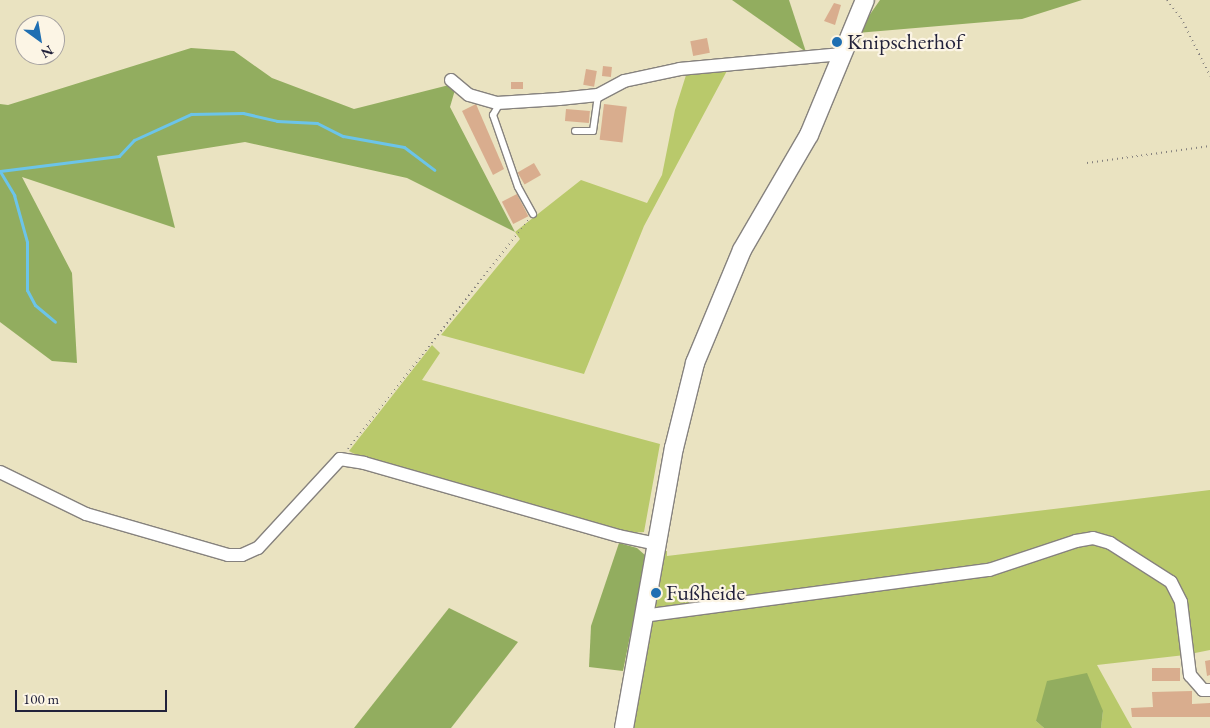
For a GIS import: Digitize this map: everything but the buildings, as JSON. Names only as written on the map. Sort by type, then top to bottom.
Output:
[{"type":"street","points":[[624,728],[681,415],[709,324],[742,250],[809,135],[864,0]]},
{"type":"street","points":[[451,80],[468,95],[500,103],[598,95],[624,81],[680,69],[841,54]]},
{"type":"street","points":[[0,472],[104,521],[228,555],[242,555],[258,548],[340,459],[364,463],[619,536],[656,544]]},
{"type":"street","points":[[643,616],[989,570],[1076,540],[1093,538],[1110,544],[1171,582],[1181,602],[1190,675],[1203,690],[1210,690]]},
{"type":"lane","points":[[575,131],[593,131],[598,95]]},
{"type":"lane","points":[[500,103],[493,114],[518,187],[533,214]]},
{"type":"path","points":[[1167,0],[1181,18],[1210,76]]},
{"type":"path","points":[[1087,163],[1210,146]]},
{"type":"path","points":[[340,459],[533,214]]},
{"type":"green space","points":[[732,0],[789,0],[806,52]]},
{"type":"green space","points":[[880,0],[1082,0],[1022,19],[857,33]]},
{"type":"green space","points":[[191,48],[234,51],[272,78],[354,109],[457,83],[450,107],[515,232],[407,178],[245,142],[157,156],[175,228],[22,177],[72,273],[77,363],[52,361],[0,322],[0,104],[8,105]]},
{"type":"green space","points":[[729,67],[644,226],[584,374],[441,335],[520,239],[515,232],[581,180],[647,203],[662,175],[675,110],[687,72]]},
{"type":"green space","points":[[432,345],[440,353],[422,380],[660,444],[644,532],[629,533],[366,460],[349,451]]},
{"type":"green space","points":[[1210,490],[1210,650],[1190,654],[1179,585],[1100,535],[1007,561],[649,612],[658,551],[667,551],[667,556]]},
{"type":"green space","points":[[1097,541],[1165,583],[1176,595],[1185,655],[1097,665],[1132,728],[1101,728],[1103,711],[1036,721],[1044,728],[629,728],[648,622],[657,617],[1017,563]]},
{"type":"green space","points":[[619,543],[637,548],[646,556],[623,671],[589,667],[591,626]]},
{"type":"green space","points":[[449,608],[518,642],[451,728],[354,728]]},
{"type":"green space","points":[[1087,673],[1103,711],[1101,728],[1044,728],[1036,721],[1047,681]]},
{"type":"waterway","points":[[0,171],[119,156],[134,140],[191,114],[243,113],[277,121],[317,123],[343,136],[404,147],[434,170]]},
{"type":"waterway","points":[[1,173],[14,195],[27,242],[27,290],[35,305],[55,322]]},
{"type":"place","name":"Knipscherhof","points":[[837,42]]},
{"type":"place","name":"Fußheide","points":[[656,593]]}]
